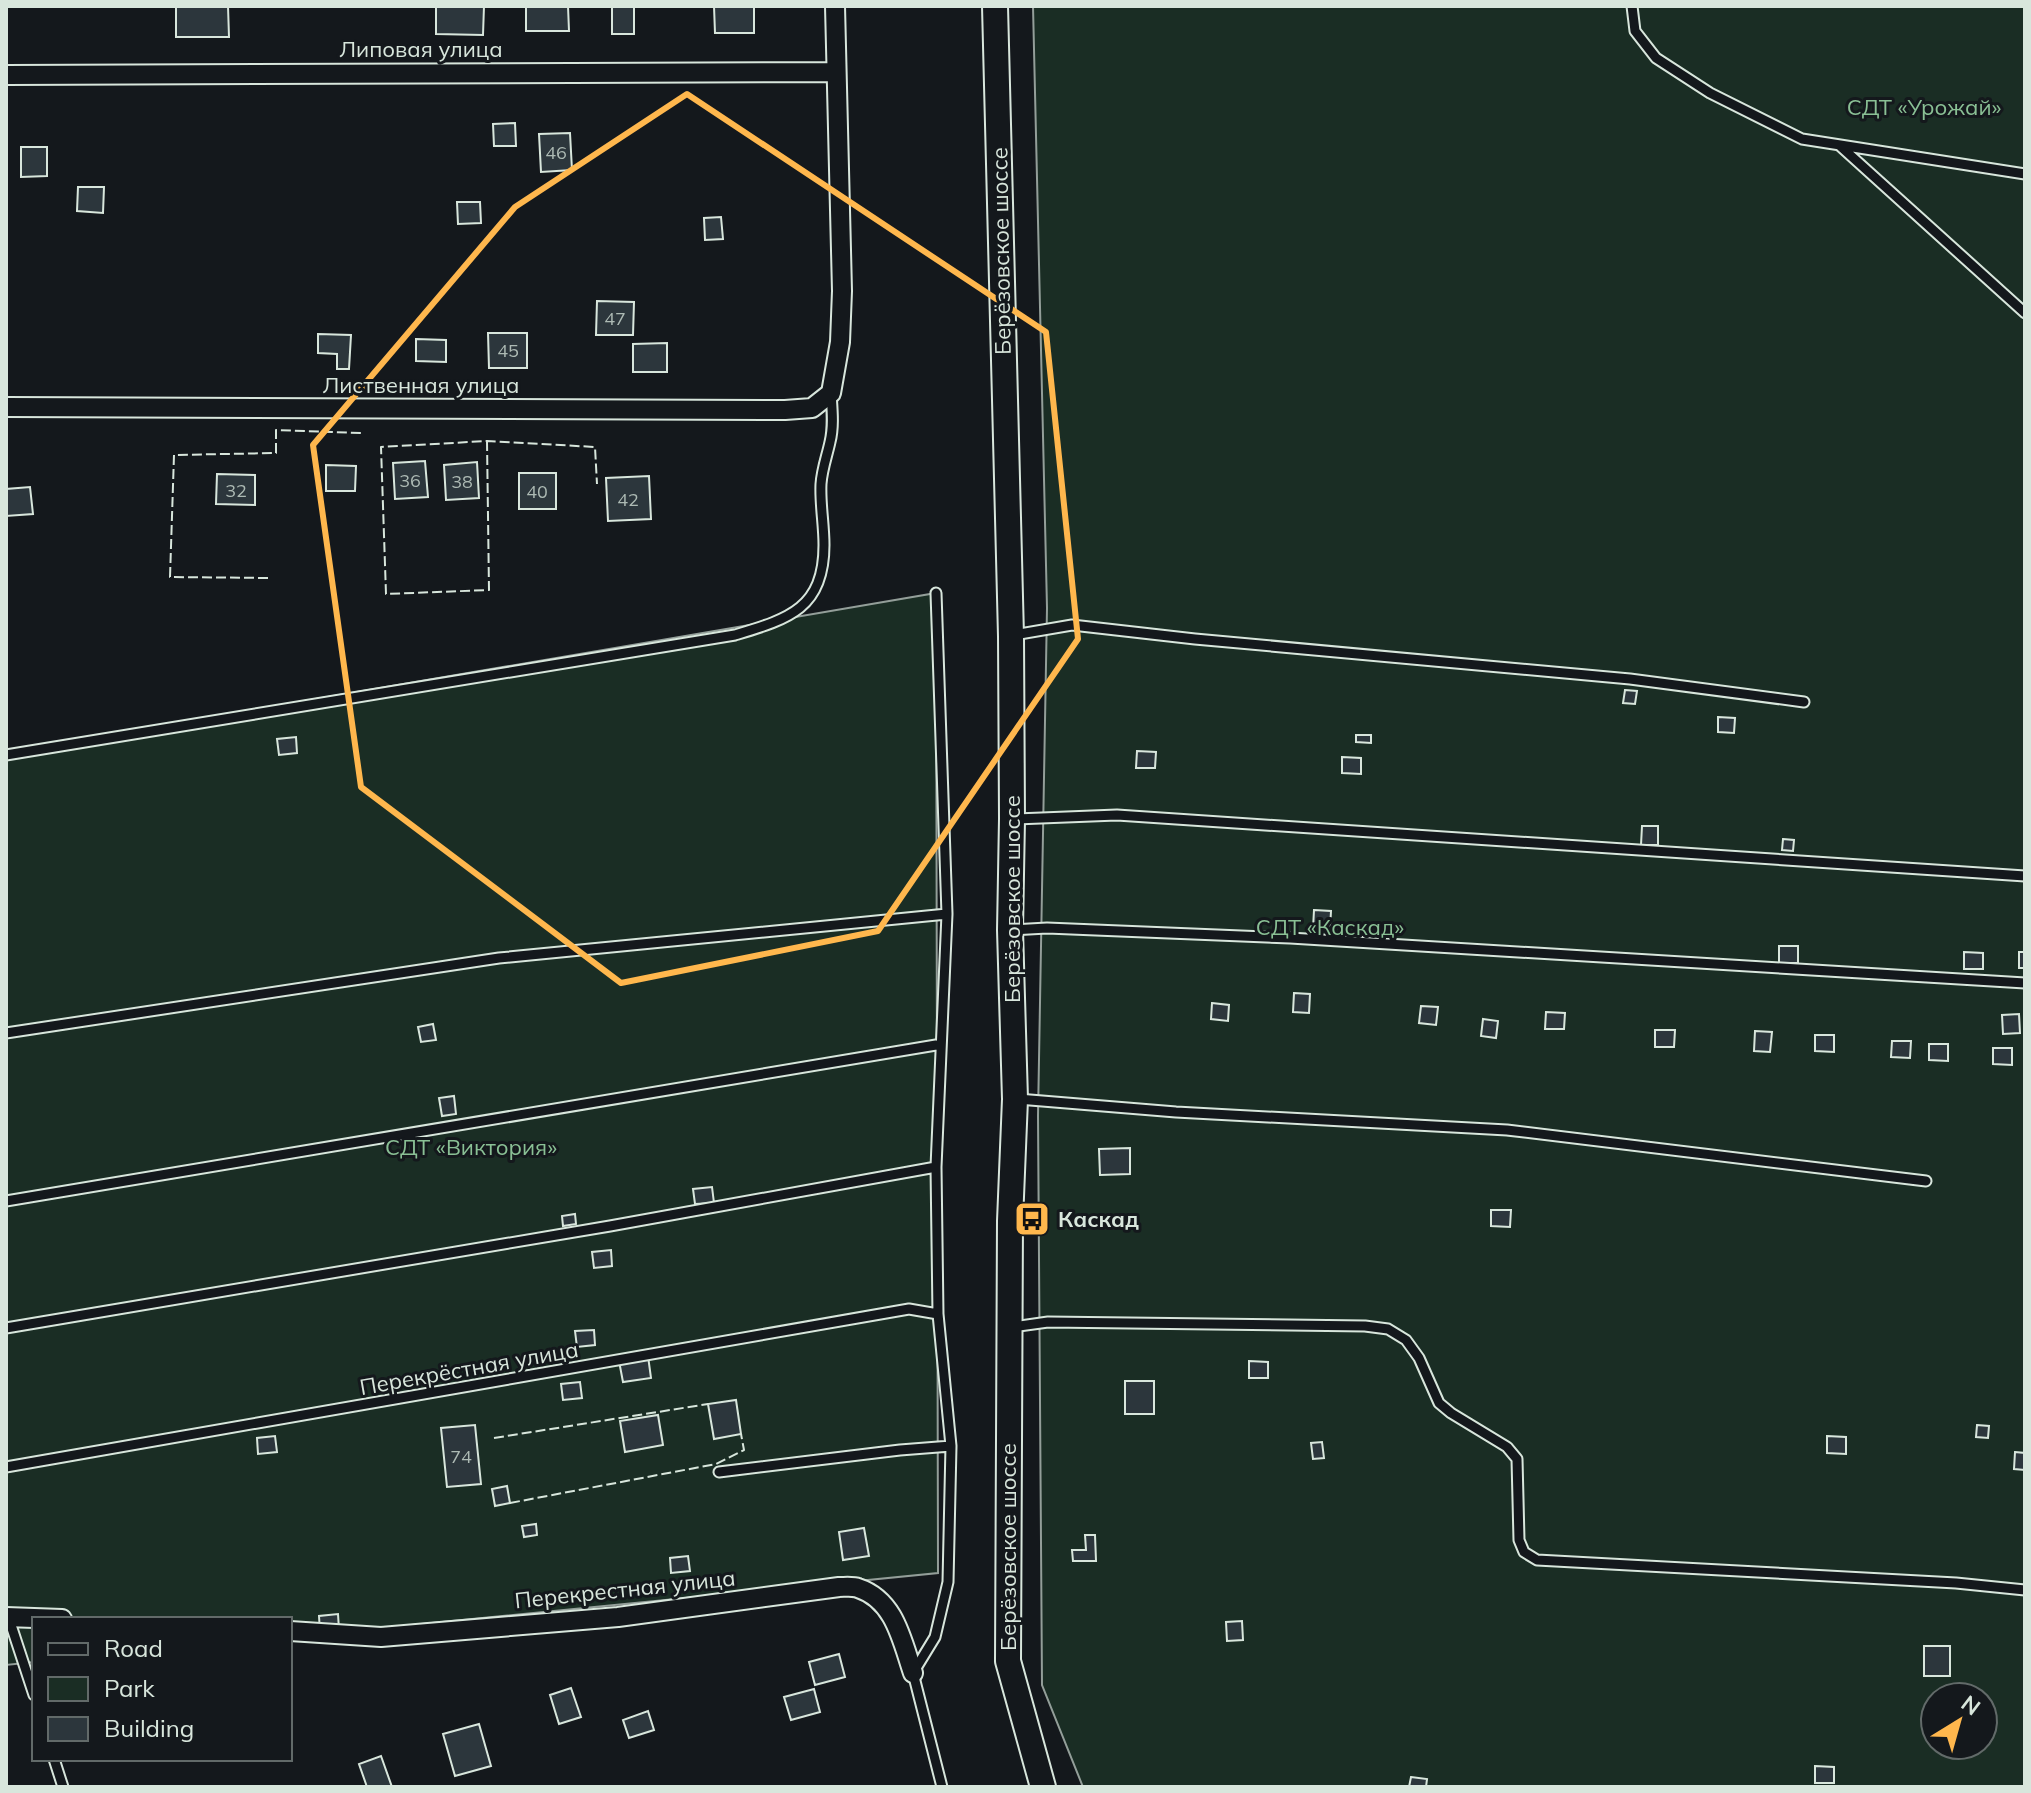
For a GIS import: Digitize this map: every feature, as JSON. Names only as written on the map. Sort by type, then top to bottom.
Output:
[{"type":"street","points":[[831,393],[840,342],[842,291],[835,6]]},
{"type":"street","name":"Берёзовское шоссе","points":[[995,6],[1011,636],[1010,930],[1015,1099],[1010,1221],[1008,1661],[1043,1787]]},
{"type":"street","name":"Липовая улица","points":[[6,75],[836,72]]},
{"type":"street","name":"Лиственная улица","points":[[6,407],[785,410],[812,408],[831,393]]},
{"type":"street","name":"Перекрестная улица","points":[[292,1631],[381,1637],[618,1617],[857,1587],[877,1598],[891,1613],[913,1673]]},
{"type":"street","points":[[7,1616],[32,1617]]},
{"type":"lane","points":[[1632,6],[1635,31],[1656,58],[1710,93],[1802,139],[2025,174]]},
{"type":"lane","points":[[1839,145],[2025,313]]},
{"type":"lane","points":[[6,755],[735,635],[770,624],[800,609],[815,592],[822,572],[822,470],[831,439],[831,393]]},
{"type":"lane","points":[[936,593],[947,914],[936,1167],[938,1314],[951,1446],[948,1582],[935,1637],[913,1673],[942,1787]]},
{"type":"lane","points":[[1011,636],[1072,625],[1630,679],[1804,702]]},
{"type":"lane","points":[[1012,819],[1117,815],[2025,876]]},
{"type":"lane","points":[[6,1033],[499,958],[947,914]]},
{"type":"lane","points":[[1010,930],[1047,928],[1290,938],[2025,983]]},
{"type":"lane","points":[[6,1201],[936,1045]]},
{"type":"lane","points":[[1015,1099],[1176,1112],[1507,1130],[1926,1181]]},
{"type":"lane","points":[[6,1328],[610,1226],[936,1167]]},
{"type":"lane","name":"Перекрёстная улица","points":[[6,1467],[909,1309],[938,1314]]},
{"type":"lane","points":[[1009,1328],[1048,1322],[1365,1326],[1388,1329],[1406,1340],[1419,1358],[1439,1403],[1507,1447],[1517,1459],[1519,1540],[1524,1552],[1537,1560],[1941,1582],[2025,1590]]},
{"type":"lane","points":[[719,1472],[951,1446]]},
{"type":"lane","points":[[7,1616],[32,1689]]},
{"type":"lane","points":[[55,1761],[63,1787]]},
{"type":"highlighted area","points":[[687,94],[1046,332],[1078,639],[878,931],[621,983],[361,787],[313,445],[515,207]]},
{"type":"green space","points":[[1033,6],[2025,6],[2025,1787],[1083,1787],[1042,1685],[1038,1116],[1047,608]]},
{"type":"green space","name":"СДТ «Виктория»","points":[[936,593],[938,1573],[292,1637],[292,1617],[32,1617],[32,1662],[6,1665],[6,752]]},
{"type":"building","points":[[176,6],[228,6],[229,37],[176,37]]},
{"type":"building","points":[[436,6],[484,6],[483,35],[436,34]]},
{"type":"building","points":[[526,6],[568,6],[569,31],[526,31]]},
{"type":"building","points":[[612,6],[634,6],[634,34],[612,34]]},
{"type":"building","points":[[714,6],[754,6],[754,33],[715,33]]},
{"type":"building","points":[[515,123],[516,146],[494,146],[493,124]]},
{"type":"building","points":[[570,133],[572,170],[541,172],[539,134]]},
{"type":"building","points":[[21,147],[47,147],[47,176],[21,177]]},
{"type":"building","points":[[78,187],[104,187],[103,213],[77,211]]},
{"type":"building","points":[[457,202],[480,202],[481,223],[458,224]]},
{"type":"building","points":[[721,217],[723,239],[705,240],[704,218]]},
{"type":"building","points":[[597,301],[634,302],[633,335],[596,335]]},
{"type":"building","points":[[488,333],[527,333],[527,368],[489,368]]},
{"type":"building","points":[[318,334],[351,335],[349,369],[337,369],[337,354],[318,353]]},
{"type":"building","points":[[416,339],[446,340],[446,362],[416,361]]},
{"type":"building","points":[[667,343],[667,372],[633,372],[633,344]]},
{"type":"building","points":[[425,461],[428,497],[395,499],[393,463]]},
{"type":"building","points":[[477,462],[479,498],[446,500],[444,465]]},
{"type":"building","points":[[326,465],[356,466],[355,491],[326,491]]},
{"type":"building","points":[[519,473],[556,473],[556,509],[519,509]]},
{"type":"building","points":[[217,474],[255,475],[255,505],[216,504]]},
{"type":"building","points":[[649,476],[651,519],[608,521],[606,478]]},
{"type":"building","points":[[30,487],[33,514],[6,516],[6,489]]},
{"type":"building","points":[[1625,690],[1637,691],[1635,704],[1623,703]]},
{"type":"building","points":[[1718,717],[1735,718],[1734,733],[1718,732]]},
{"type":"building","points":[[1356,735],[1371,735],[1371,743],[1356,742]]},
{"type":"building","points":[[296,737],[297,753],[279,755],[277,739]]},
{"type":"building","points":[[1137,751],[1156,752],[1155,768],[1136,768]]},
{"type":"building","points":[[1342,757],[1361,758],[1361,774],[1342,773]]},
{"type":"building","points":[[1642,826],[1658,826],[1658,845],[1641,845]]},
{"type":"building","points":[[1783,839],[1794,840],[1793,851],[1782,850]]},
{"type":"building","points":[[1314,910],[1331,911],[1330,930],[1313,929]]},
{"type":"building","points":[[1779,946],[1798,946],[1798,963],[1779,963]]},
{"type":"building","points":[[1964,952],[1983,953],[1983,969],[1964,969]]},
{"type":"building","points":[[2019,952],[2025,952],[2025,968],[2019,968]]},
{"type":"building","points":[[1294,993],[1310,994],[1309,1013],[1293,1012]]},
{"type":"building","points":[[1212,1003],[1229,1005],[1228,1021],[1211,1019]]},
{"type":"building","points":[[1421,1006],[1438,1007],[1436,1025],[1419,1023]]},
{"type":"building","points":[[1546,1012],[1565,1013],[1564,1029],[1545,1029]]},
{"type":"building","points":[[2019,1014],[2020,1033],[2003,1034],[2002,1015]]},
{"type":"building","points":[[1483,1019],[1498,1021],[1496,1038],[1481,1036]]},
{"type":"building","points":[[433,1024],[436,1040],[421,1042],[418,1027]]},
{"type":"building","points":[[1655,1030],[1675,1030],[1674,1047],[1655,1047]]},
{"type":"building","points":[[1755,1031],[1772,1032],[1770,1052],[1754,1051]]},
{"type":"building","points":[[1815,1035],[1834,1035],[1834,1052],[1815,1051]]},
{"type":"building","points":[[1892,1041],[1911,1041],[1910,1058],[1891,1057]]},
{"type":"building","points":[[1929,1044],[1948,1044],[1948,1061],[1929,1060]]},
{"type":"building","points":[[1993,1048],[2012,1048],[2012,1065],[1993,1064]]},
{"type":"building","points":[[454,1096],[456,1114],[442,1116],[439,1098]]},
{"type":"building","points":[[1130,1148],[1130,1174],[1100,1175],[1099,1149]]},
{"type":"building","points":[[712,1187],[714,1203],[695,1204],[693,1189]]},
{"type":"building","points":[[1491,1210],[1511,1210],[1510,1227],[1491,1226]]},
{"type":"building","points":[[575,1214],[576,1224],[563,1226],[562,1216]]},
{"type":"building","points":[[611,1250],[612,1266],[594,1268],[592,1252]]},
{"type":"building","points":[[594,1330],[595,1345],[577,1347],[575,1331]]},
{"type":"building","points":[[648,1356],[651,1378],[623,1382],[619,1361]]},
{"type":"building","points":[[1249,1361],[1268,1362],[1268,1378],[1249,1378]]},
{"type":"building","points":[[1125,1381],[1154,1381],[1154,1414],[1125,1414]]},
{"type":"building","points":[[580,1382],[582,1398],[563,1400],[561,1384]]},
{"type":"building","points":[[736,1400],[741,1434],[714,1439],[708,1404]]},
{"type":"building","points":[[658,1415],[663,1445],[625,1452],[620,1421]]},
{"type":"building","points":[[475,1425],[481,1484],[447,1487],[441,1428]]},
{"type":"building","points":[[1977,1425],[1989,1426],[1988,1438],[1976,1437]]},
{"type":"building","points":[[275,1436],[277,1452],[258,1454],[257,1438]]},
{"type":"building","points":[[1827,1436],[1846,1437],[1846,1454],[1827,1453]]},
{"type":"building","points":[[1322,1442],[1324,1458],[1313,1459],[1311,1443]]},
{"type":"building","points":[[2015,1452],[2025,1453],[2025,1470],[2014,1469]]},
{"type":"building","points":[[507,1486],[510,1503],[495,1506],[492,1489]]},
{"type":"building","points":[[536,1524],[537,1535],[524,1537],[522,1526]]},
{"type":"building","points":[[864,1528],[869,1556],[843,1560],[839,1532]]},
{"type":"building","points":[[1085,1535],[1095,1535],[1096,1561],[1073,1561],[1072,1550],[1086,1550]]},
{"type":"building","points":[[688,1556],[690,1571],[671,1573],[670,1558]]},
{"type":"building","points":[[338,1614],[339,1630],[320,1632],[319,1616]]},
{"type":"building","points":[[1242,1621],[1243,1640],[1227,1641],[1226,1622]]},
{"type":"building","points":[[1924,1646],[1950,1646],[1950,1676],[1924,1676]]},
{"type":"building","points":[[839,1654],[845,1677],[815,1685],[809,1662]]},
{"type":"building","points":[[571,1688],[581,1717],[559,1724],[550,1695]]},
{"type":"building","points":[[814,1689],[820,1712],[791,1720],[784,1697]]},
{"type":"building","points":[[648,1711],[654,1730],[629,1738],[623,1720]]},
{"type":"building","points":[[479,1724],[491,1766],[455,1776],[443,1734]]},
{"type":"building","points":[[381,1756],[392,1787],[367,1787],[359,1764]]},
{"type":"building","points":[[1815,1766],[1834,1767],[1834,1783],[1815,1783]]},
{"type":"building","points":[[1411,1777],[1427,1779],[1426,1787],[1409,1787]]},
{"type":"fence","points":[[268,578],[170,577],[174,455],[276,453],[276,430],[361,433]]},
{"type":"fence","points":[[487,441],[489,590],[386,594],[381,447],[487,441],[595,447],[597,484]]},
{"type":"fence","points":[[494,1438],[708,1404]]},
{"type":"fence","points":[[510,1503],[716,1464],[744,1450],[741,1434]]},
{"type":"place","name":"Каскад","points":[[1032,1219]]},
{"type":"park label","name":"СДТ «Урожай»","points":[[1924,107]]},
{"type":"park label","name":"СДТ «Каскад»","points":[[1330,927]]}]
